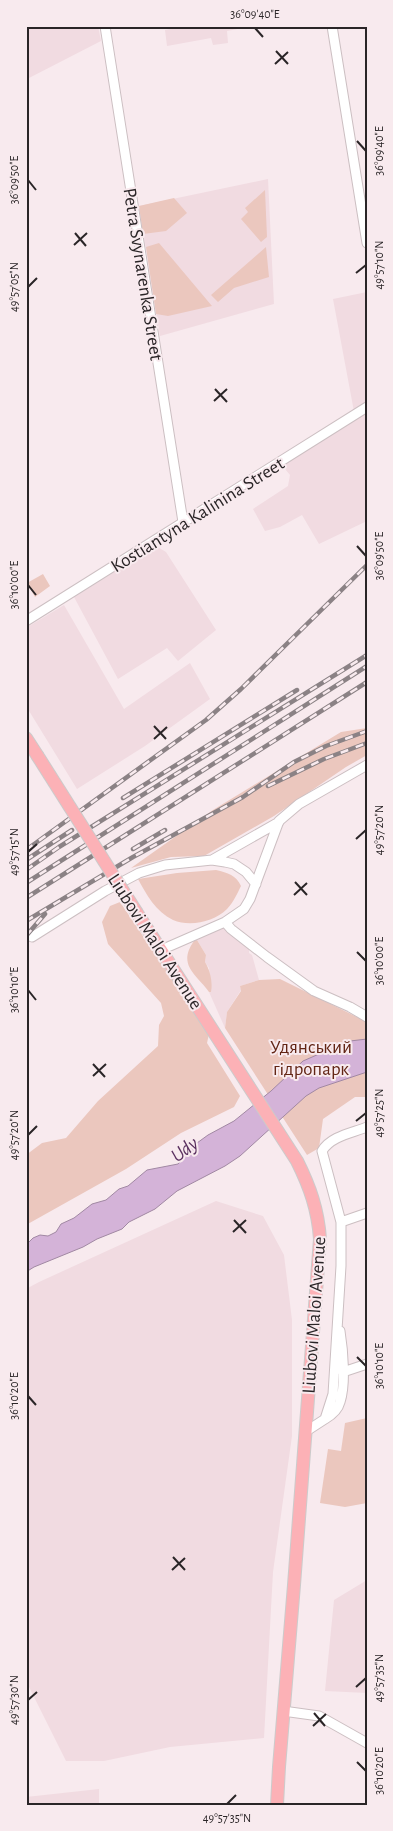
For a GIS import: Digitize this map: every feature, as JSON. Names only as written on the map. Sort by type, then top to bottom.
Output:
[{"type":"main road","name":"Liubovi Maloi Avenue","points":[[26,738],[297,1161],[312,1193],[316,1208],[320,1239],[277,1805]]},
{"type":"street","name":"Petra Svynarenka Street","points":[[105,26],[184,522]]},
{"type":"street","points":[[332,26],[364,208],[367,243]]},
{"type":"street","name":"Kostiantyna Kalinina Street","points":[[26,621],[367,406]]},
{"type":"street","points":[[212,860],[279,821],[299,804],[367,765]]},
{"type":"street","points":[[161,950],[226,922],[244,909],[256,884],[279,821]]},
{"type":"street","points":[[32,937],[105,891],[139,873],[165,865],[212,860],[234,864],[246,872],[256,884]]},
{"type":"street","points":[[226,922],[231,929],[314,991],[367,1017]]},
{"type":"street","points":[[325,1419],[333,1394],[342,1222],[322,1151],[331,1140],[367,1127]]},
{"type":"street","points":[[342,1222],[367,1213]]},
{"type":"street","points":[[305,1432],[333,1414],[341,1401],[343,1346],[337,1318]]},
{"type":"street","points":[[343,1372],[367,1364]]},
{"type":"street","points":[[283,1711],[320,1716],[367,1743]]},
{"type":"shaded area","points":[[26,26],[98,26],[101,41],[29,78],[26,74]]},
{"type":"shaded area","points":[[186,26],[253,26],[227,31],[228,43],[213,45],[211,38],[167,46],[165,30]]},
{"type":"shaded area","points":[[268,179],[274,304],[160,336],[139,206]]},
{"type":"shaded area","points":[[367,292],[367,521],[319,544],[302,515],[280,527],[265,531],[253,509],[288,486],[290,475],[285,469],[287,460],[355,417],[333,299]]},
{"type":"shaded area","points":[[156,546],[166,552],[216,630],[178,661],[167,648],[118,679],[74,597]]},
{"type":"shaded area","points":[[64,605],[124,709],[190,663],[210,699],[145,746],[77,789],[26,706],[26,628]]},
{"type":"shaded area","points":[[225,922],[249,945],[249,953],[252,955],[259,980],[240,986],[241,990],[227,1012],[225,1028],[209,992],[211,992],[209,968],[205,962],[206,955],[197,940]]},
{"type":"shaded area","points":[[367,1039],[367,1072],[319,1088],[306,1096],[240,1156],[177,1191],[155,1209],[129,1222],[122,1229],[26,1272],[26,1245],[33,1238],[40,1235],[48,1236],[56,1232],[61,1224],[74,1218],[92,1204],[106,1200],[119,1189],[128,1186],[147,1170],[178,1164],[197,1143],[234,1121],[271,1091],[303,1061],[334,1050],[350,1041]]},
{"type":"shaded area","points":[[216,1201],[263,1216],[284,1255],[292,1320],[292,1436],[273,1572],[264,1738],[170,1747],[104,1761],[66,1761],[26,1681],[26,1289]]},
{"type":"shaded area","points":[[367,1580],[367,1693],[325,1691],[334,1600]]},
{"type":"shaded area","points":[[99,1789],[99,1805],[26,1805],[26,1797]]},
{"type":"green space","points":[[265,190],[267,237],[261,242],[241,219],[248,212],[245,208]]},
{"type":"green space","points":[[174,198],[187,213],[166,231],[143,234],[139,206]]},
{"type":"green space","points":[[159,243],[212,306],[168,316],[156,314],[146,247]]},
{"type":"green space","points":[[266,247],[269,277],[234,288],[218,302],[211,295]]},
{"type":"green space","points":[[43,574],[50,586],[35,597],[27,583]]},
{"type":"green space","points":[[367,728],[367,755],[274,816],[204,856],[171,857],[131,868],[213,810],[341,732]]},
{"type":"green space","points":[[216,870],[231,875],[237,879],[241,886],[231,904],[222,913],[209,920],[194,923],[180,922],[167,917],[148,896],[138,879],[177,873]]},
{"type":"green space","points":[[120,902],[209,1034],[207,1043],[240,1096],[234,1107],[181,1133],[126,1169],[26,1225],[26,1155],[42,1143],[66,1138],[98,1101],[158,1046],[159,1025],[164,1016],[161,1003],[108,944],[102,922],[110,906]]},
{"type":"green space","points":[[197,940],[206,955],[205,962],[211,976],[211,992],[190,969],[188,963],[189,949],[194,941]]},
{"type":"green space","name":"Удянський гідропарк","points":[[280,979],[367,1022],[367,1097],[355,1097],[323,1119],[319,1148],[307,1155],[225,1028],[227,1012],[241,991],[240,986],[259,980]]},
{"type":"green space","points":[[367,1418],[367,1503],[345,1507],[320,1503],[328,1449],[341,1451],[345,1423]]},
{"type":"railway","points":[[26,850],[206,720],[241,689],[367,565]]},
{"type":"railway","points":[[26,870],[59,847],[367,655]]},
{"type":"railway","points":[[26,883],[367,666]]},
{"type":"railway","points":[[26,898],[367,682]]},
{"type":"railway","points":[[123,798],[297,690]]},
{"type":"railway","points":[[26,921],[133,857],[243,797],[294,762],[326,746],[367,731]]},
{"type":"railway","points":[[268,786],[324,759],[367,743]]},
{"type":"railway","points":[[26,860],[72,830]]},
{"type":"railway","points":[[133,849],[165,830]]},
{"type":"railway","points":[[26,936],[45,914]]},
{"type":"water label","name":"Udy","points":[[184,1149]]}]
